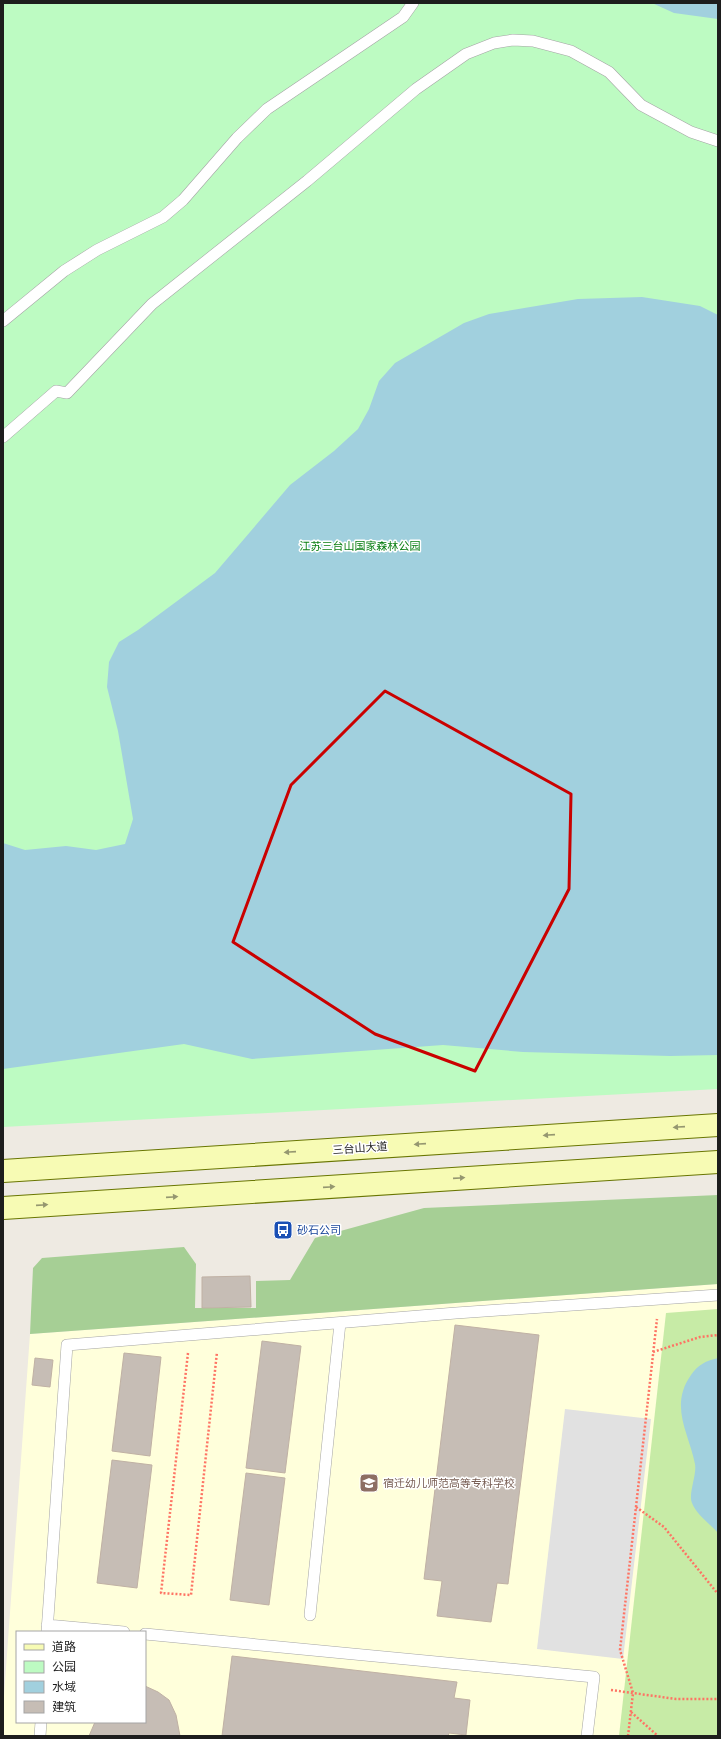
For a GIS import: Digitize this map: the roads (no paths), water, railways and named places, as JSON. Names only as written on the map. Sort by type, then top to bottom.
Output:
[{"type":"main road","name":"三台山大道","points":[[3,1171],[718,1125]]},
{"type":"main road","points":[[3,1208],[718,1162]]},
{"type":"lane","points":[[3,321],[64,271],[97,250],[162,217],[182,200],[237,138],[267,110],[403,17],[413,3]]},
{"type":"lane","points":[[3,436],[56,391],[67,393],[152,304],[307,181],[416,89],[466,54],[494,43],[513,40],[533,41],[571,51],[609,72],[641,105],[691,132],[718,141]]},
{"type":"lane","points":[[105,1631],[47,1628],[67,1345],[456,1313],[718,1295]]},
{"type":"lane","points":[[310,1615],[340,1323]]},
{"type":"lane","points":[[146,1634],[594,1677],[587,1736]]},
{"type":"lane","points":[[40,1723],[40,1736]]},
{"type":"water","points":[[652,3],[718,3],[718,19],[674,13]]},
{"type":"water","points":[[642,297],[700,306],[718,315],[718,1055],[670,1056],[523,1052],[443,1045],[252,1059],[184,1044],[3,1069],[3,843],[25,850],[66,846],[96,850],[125,844],[133,819],[118,731],[107,687],[109,662],[119,642],[138,630],[215,573],[290,485],[334,451],[358,429],[369,409],[379,381],[395,363],[464,323],[489,314],[578,299]]},
{"type":"water","points":[[718,1358],[718,1533],[700,1515],[692,1503],[691,1495],[695,1464],[682,1420],[681,1409],[685,1386],[691,1375],[702,1364]]},
{"type":"place","name":"砂石公司","points":[[283,1230]]},
{"type":"place","name":"宿迁幼儿师范高等专科学校","points":[[369,1483]]},
{"type":"park label","name":"江苏三台山国家森林公园","points":[[360,546]]}]
